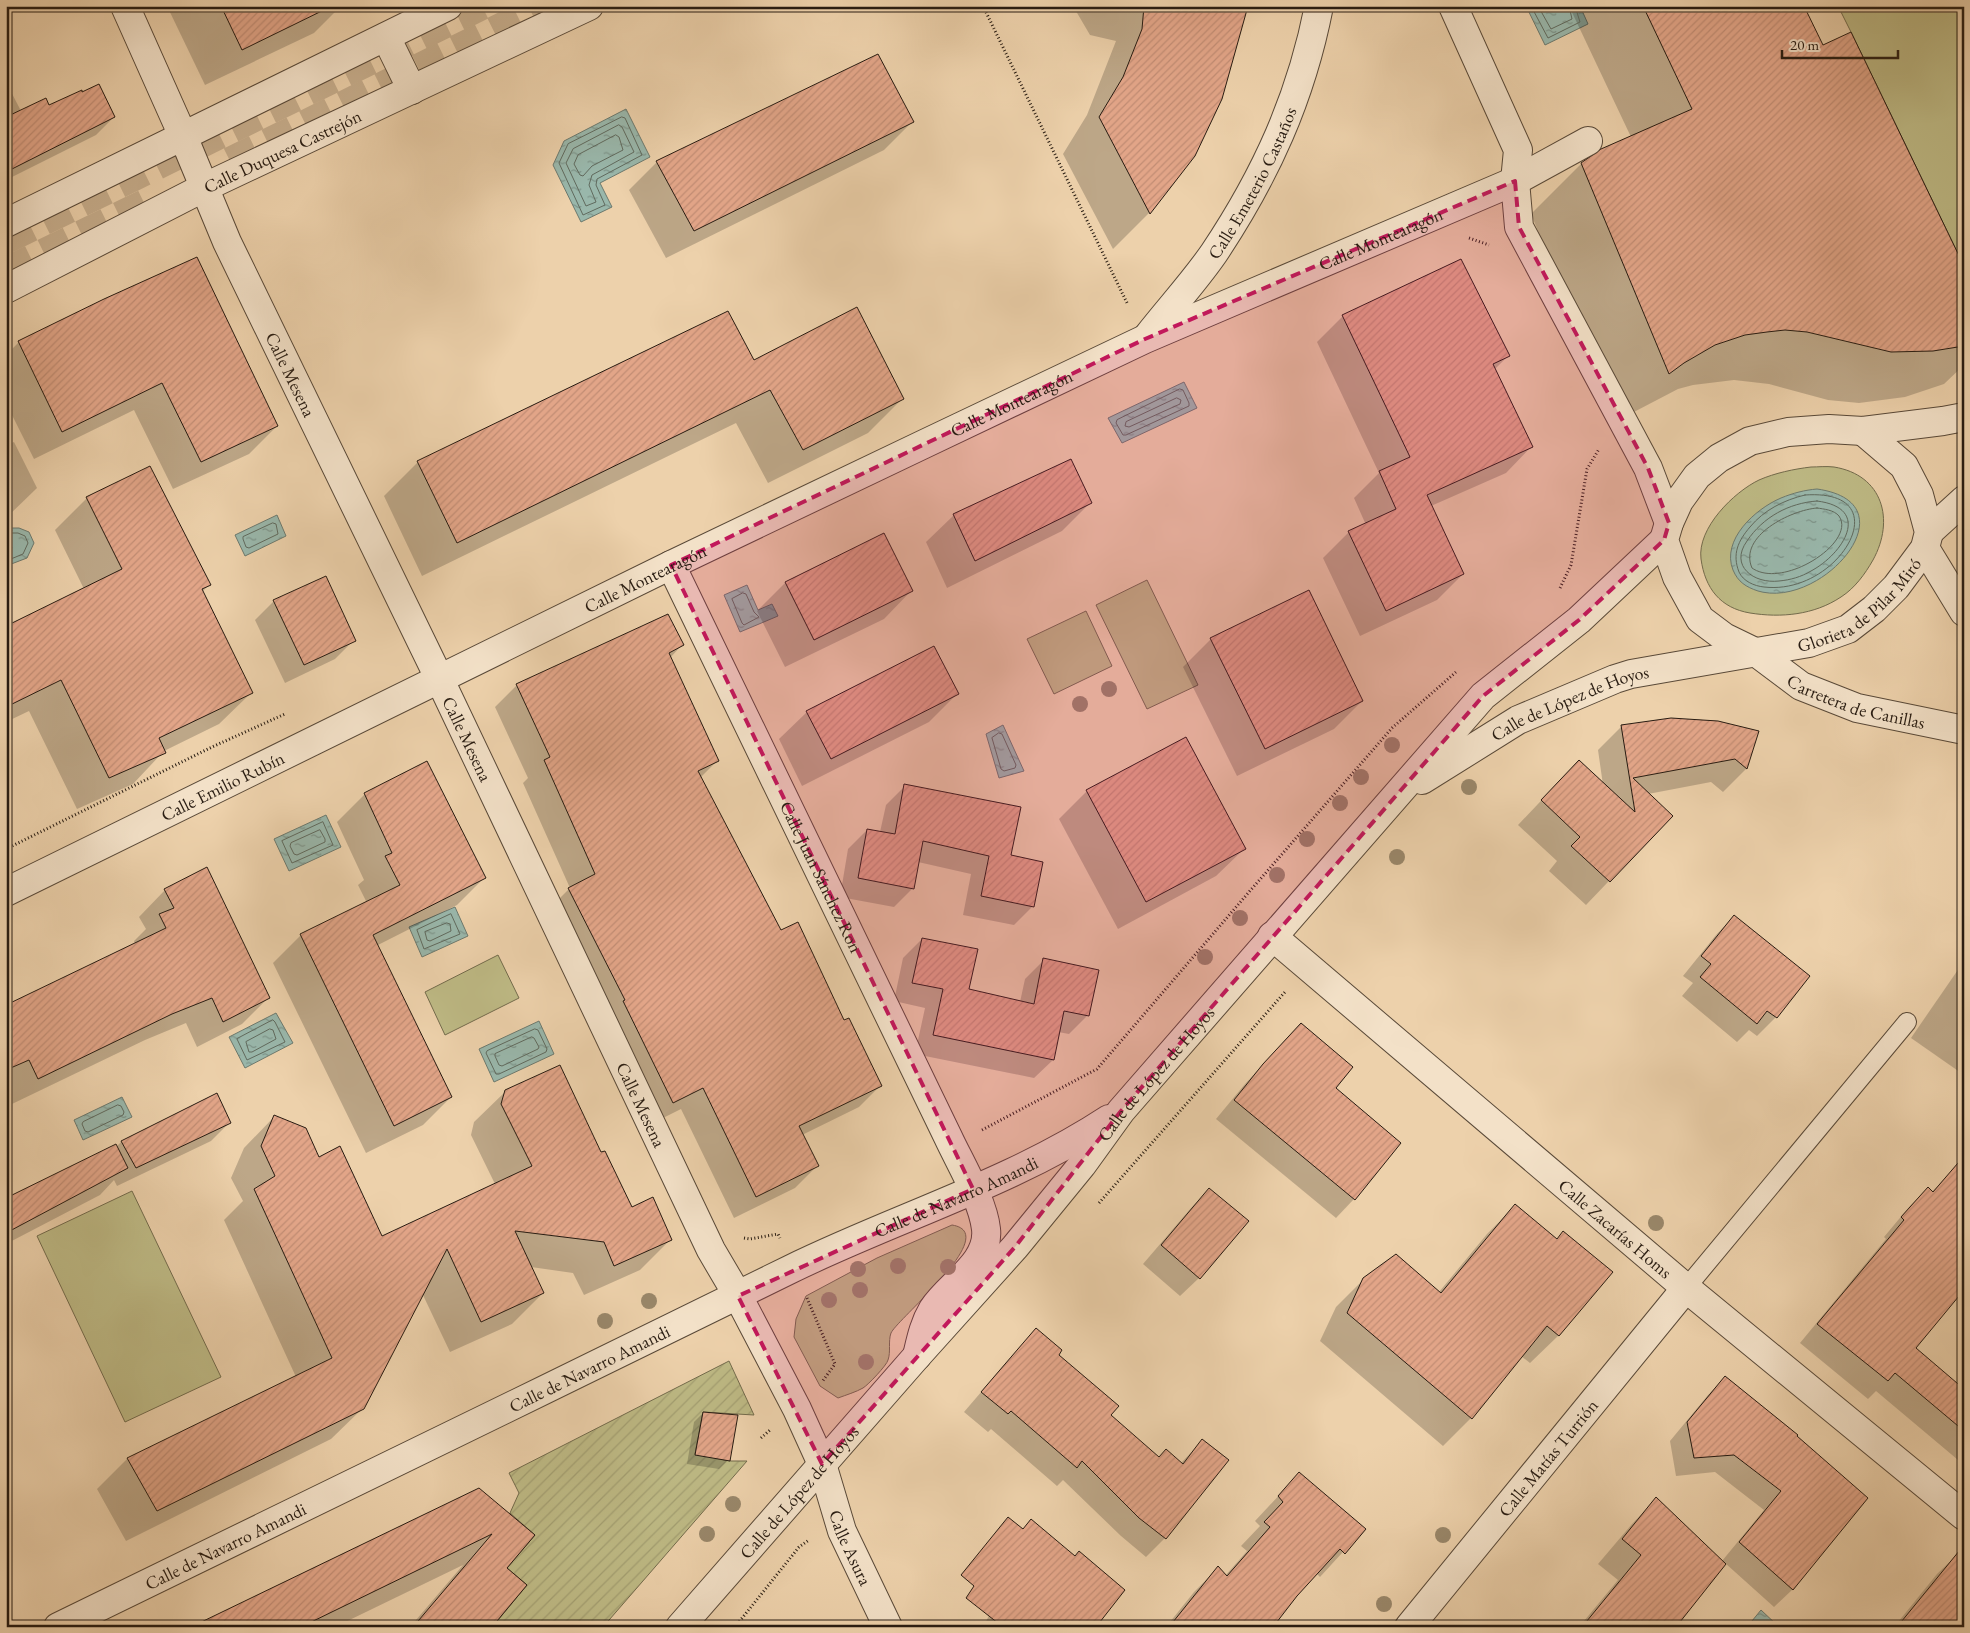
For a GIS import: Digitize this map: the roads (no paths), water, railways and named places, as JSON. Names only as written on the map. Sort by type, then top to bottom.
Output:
[{"type":"street","name":"Calle Mesena","points":[[125,6],[183,136],[203,188],[231,251],[440,680],[711,1250],[738,1296],[797,1409],[822,1464]]},
{"type":"street","points":[[6,223],[448,6]]},
{"type":"street","name":"Calle Duquesa Castrejón","points":[[6,289],[203,188],[412,90],[559,13],[589,6]]},
{"type":"street","name":"Calle Emeterio Castaños","points":[[1145,339],[1213,254],[1256,186],[1290,114],[1312,42],[1319,6]]},
{"type":"street","points":[[1453,6],[1518,150],[1515,181],[1519,227],[1648,468],[1667,531],[1677,577],[1700,619],[1724,637],[1758,653]]},
{"type":"street","points":[[386,37],[412,90]]},
{"type":"street","name":"Calle Montearagón","points":[[440,680],[670,565],[1145,339],[1515,181],[1588,141]]},
{"type":"street","points":[[1667,531],[1679,501],[1697,476],[1719,458],[1750,441],[1788,432],[1829,429],[1863,431],[1964,417]]},
{"type":"street","name":"Glorieta de Pilar Miró","points":[[1758,653],[1809,643],[1848,629],[1874,609],[1896,587],[1927,540],[1919,495],[1904,466],[1863,431]]},
{"type":"street","points":[[1964,500],[1927,540],[1964,612]]},
{"type":"street","name":"Calle de López de Hoyos","points":[[680,1627],[1015,1247],[1082,1165],[1120,1111],[1484,696],[1579,620],[1667,531]]},
{"type":"street","name":"Calle Juan Sánchez Ron","points":[[670,565],[973,1189]]},
{"type":"street","name":"Calle de López de Hoyos","points":[[1398,795],[1518,720],[1615,679],[1630,674],[1758,653]]},
{"type":"street","name":"Carretera de Canillas","points":[[1758,653],[1801,686],[1858,708],[1964,730]]},
{"type":"street","name":"Calle Emilio Rubín","points":[[6,892],[440,680]]},
{"type":"street","name":"Calle Zacarías Homs","points":[[1272,936],[1686,1288],[1964,1516]]},
{"type":"street","name":"Calle de Navarro Amandi","points":[[58,1627],[793,1268],[973,1189],[1054,1151],[1120,1111]]},
{"type":"street","name":"Calle de López de Hoyos","points":[[917,1356],[925,1322],[935,1307],[980,1256],[986,1242],[985,1219],[973,1189]]},
{"type":"street","name":"Calle Matías Turrión","points":[[1409,1627],[1686,1288]]},
{"type":"street","name":"Calle Asura","points":[[822,1464],[842,1531],[888,1627]]},
{"type":"lane","points":[[1686,1288],[1908,1022]]},
{"type":"water","points":[[1526,6],[1580,6],[1588,24],[1545,45]]},
{"type":"water","points":[[626,109],[650,157],[600,183],[612,207],[581,222],[553,165],[564,141]]},
{"type":"water","points":[[1184,382],[1197,408],[1122,443],[1108,418]]},
{"type":"water","points":[[1817,489],[1845,498],[1858,514],[1858,532],[1848,552],[1831,571],[1808,585],[1783,593],[1758,591],[1743,584],[1733,570],[1731,559],[1736,537],[1743,527],[1751,518],[1771,503],[1794,493]]},
{"type":"water","points":[[277,515],[286,536],[245,556],[235,535]]},
{"type":"water","points":[[19,528],[29,532],[34,543],[27,558],[6,566],[6,529]]},
{"type":"water","points":[[747,585],[758,610],[772,604],[778,616],[740,632],[724,595]]},
{"type":"water","points":[[1003,725],[1024,771],[999,778],[986,734]]},
{"type":"water","points":[[326,815],[341,847],[289,871],[274,839]]},
{"type":"water","points":[[455,907],[468,936],[422,957],[409,927]]},
{"type":"water","points":[[276,1013],[293,1043],[245,1068],[229,1037]]},
{"type":"water","points":[[539,1021],[554,1054],[494,1082],[479,1049]]},
{"type":"water","points":[[122,1097],[132,1117],[83,1140],[74,1120]]},
{"type":"water","points":[[1761,1610],[1778,1626],[1777,1627],[1747,1627]]},
{"type":"tunnel","points":[[6,240],[482,6]]},
{"type":"tunnel","points":[[230,161],[543,6]]},
{"type":"tunnel","points":[[6,271],[151,200]]}]
